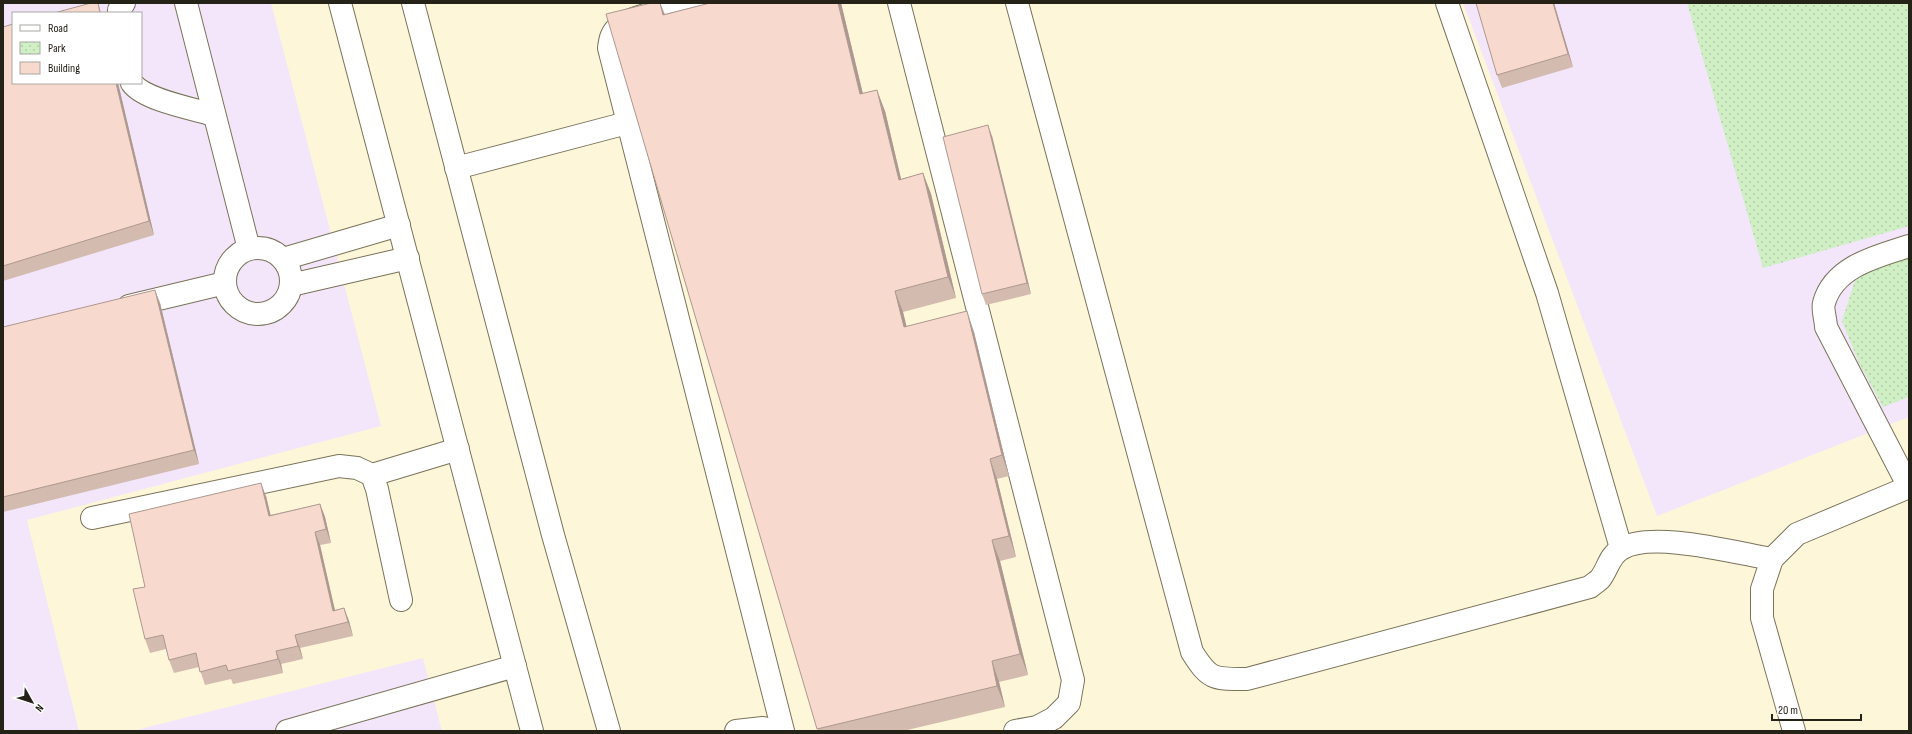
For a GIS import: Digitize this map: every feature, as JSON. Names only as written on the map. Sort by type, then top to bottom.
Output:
[{"type":"street","points":[[120,12],[124,3]]},
{"type":"street","points":[[186,3],[249,249]]},
{"type":"street","points":[[340,3],[532,731]]},
{"type":"street","points":[[413,3],[553,535],[609,731]]},
{"type":"street","points":[[698,3],[633,19],[618,27],[610,38],[609,48],[783,731]]},
{"type":"street","points":[[899,3],[1073,680],[1069,703],[1054,718],[1037,727],[1014,731]]},
{"type":"street","points":[[1017,3],[1192,652],[1202,668],[1218,678],[1247,679],[1590,587],[1600,578],[1613,554],[1621,548],[1656,541],[1772,559]]},
{"type":"street","points":[[1447,3],[1547,292],[1621,548]]},
{"type":"street","points":[[133,84],[135,88],[152,96],[214,114]]},
{"type":"street","points":[[456,168],[627,123]]},
{"type":"street","points":[[283,259],[399,225]]},
{"type":"street","points":[[1794,731],[1762,618],[1762,589],[1772,559],[1797,534],[1909,487],[1826,327],[1824,303],[1834,284],[1848,270],[1876,256],[1909,246]]},
{"type":"street","points":[[258,247],[268,249],[283,259],[291,276],[291,285],[286,297],[279,306],[268,312],[257,314],[245,311],[235,305],[228,295],[225,283],[226,272],[230,262],[238,254],[249,249],[258,247]]},
{"type":"street","points":[[291,285],[408,258]]},
{"type":"street","points":[[110,310],[225,283]]},
{"type":"street","points":[[92,518],[339,466],[357,468],[372,475],[458,448]]},
{"type":"street","points":[[372,475],[377,489],[401,600]]},
{"type":"street","points":[[287,731],[515,666]]},
{"type":"street","points":[[736,731],[764,728],[778,731]]},
{"type":"shaded area","points":[[3,3],[271,3],[381,426],[27,520],[79,731],[3,731]]},
{"type":"shaded area","points":[[1463,3],[1909,3],[1909,417],[1657,516]]},
{"type":"shaded area","points":[[423,658],[442,731],[132,731]]},
{"type":"green space","points":[[1687,3],[1909,3],[1909,226],[1763,268]]},
{"type":"green space","points":[[1909,254],[1909,397],[1883,407],[1859,363],[1842,321],[1858,271]]},
{"type":"building","points":[[91,3],[98,3],[100,12],[58,12]]},
{"type":"building","points":[[651,3],[660,3],[663,15],[710,3],[838,3],[860,94],[877,90],[899,180],[923,173],[948,277],[895,291],[904,327],[967,311],[1002,455],[990,459],[1009,536],[992,540],[1020,654],[992,661],[997,686],[817,729],[606,14]]},
{"type":"building","points":[[1476,3],[1553,3],[1568,54],[1497,75]]},
{"type":"building","points":[[12,24],[12,84],[116,84],[149,221],[3,266],[3,27]]},
{"type":"building","points":[[988,125],[1027,283],[982,294],[943,137]]},
{"type":"building","points":[[155,290],[194,450],[3,497],[3,327]]},
{"type":"building","points":[[261,483],[269,516],[320,504],[326,529],[315,532],[333,611],[344,608],[348,622],[295,635],[298,646],[276,651],[278,659],[228,671],[226,665],[200,672],[196,653],[169,660],[163,635],[145,639],[133,589],[145,587],[129,514]]}]
